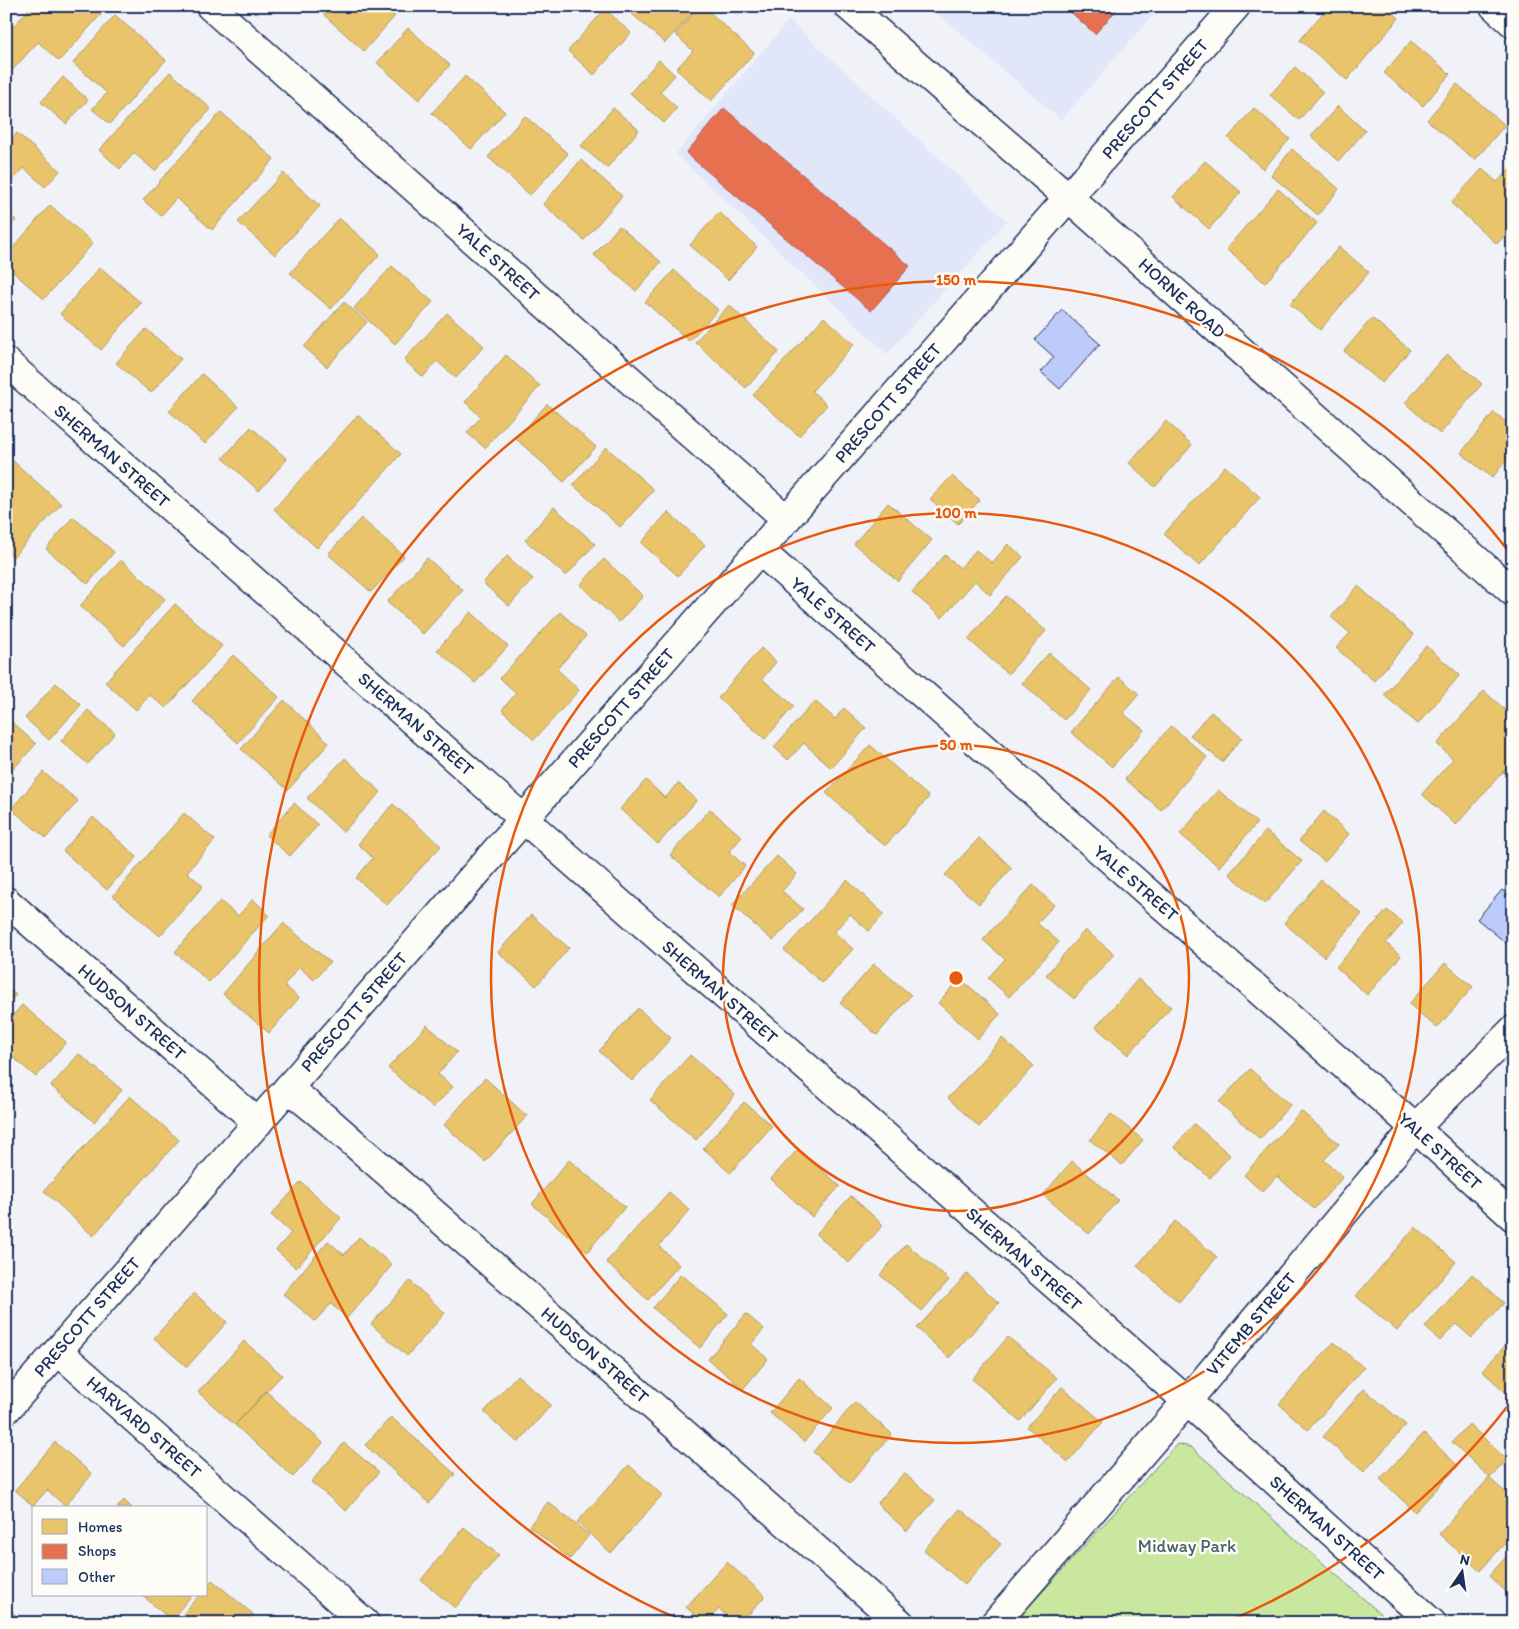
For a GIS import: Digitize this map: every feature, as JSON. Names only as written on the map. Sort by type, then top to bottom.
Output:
[{"type":"street","name":"YALE STREET","points":[[210,6],[786,519]]},
{"type":"street","name":"HORNE ROAD","points":[[848,6],[1068,197],[1513,592]]},
{"type":"street","name":"PRESCOTT STREET","points":[[6,1410],[1236,6]]},
{"type":"street","points":[[1494,6],[1513,23]]},
{"type":"street","name":"SHERMAN STREET","points":[[6,362],[523,819],[1187,1401],[1432,1623]]},
{"type":"street","name":"YALE STREET","points":[[759,550],[1415,1128],[1513,1217]]},
{"type":"street","name":"HUDSON STREET","points":[[6,901],[258,1123]]},
{"type":"street","name":"VITEMB STREET","points":[[995,1623],[1187,1401],[1415,1128],[1513,1030]]},
{"type":"street","name":"HUDSON STREET","points":[[288,1088],[900,1623]]},
{"type":"street","name":"HARVARD STREET","points":[[58,1351],[365,1623]]},
{"type":"shaded area","points":[[929,6],[1161,6],[1061,120]]},
{"type":"shaded area","points":[[789,20],[1007,221],[887,354],[676,154]]},
{"type":"green space","name":"Midway Park","points":[[1177,1444],[1191,1447],[1391,1623],[1014,1623]]},
{"type":"building: Homes","points":[[32,6],[101,6],[105,10],[59,61],[38,42],[7,76],[6,34]]},
{"type":"building: Homes","points":[[331,6],[384,6],[395,16],[364,51],[324,15]]},
{"type":"building: Homes","points":[[623,6],[698,6],[665,43]]},
{"type":"building: Homes","points":[[700,6],[703,6],[754,53],[711,101],[676,69],[693,51],[675,34]]},
{"type":"building: Homes","points":[[1329,6],[1385,6],[1399,18],[1347,80],[1300,40]]},
{"type":"building: Homes","points":[[605,9],[631,33],[594,75],[568,51]]},
{"type":"building: Homes","points":[[115,15],[166,60],[110,124],[92,109],[107,93],[73,63]]},
{"type":"building: Homes","points":[[408,28],[450,65],[419,100],[377,63]]},
{"type":"building: Homes","points":[[1411,41],[1450,74],[1423,106],[1384,73]]},
{"type":"building: Homes","points":[[659,60],[675,75],[660,92],[677,108],[664,123],[630,93]]},
{"type":"building: Homes","points":[[1295,67],[1323,92],[1299,120],[1270,95]]},
{"type":"building: Homes","points":[[170,72],[211,109],[155,171],[134,153],[120,169],[99,150]]},
{"type":"building: Homes","points":[[465,76],[505,112],[471,149],[432,113]]},
{"type":"building: Homes","points":[[63,77],[88,100],[66,124],[41,102]]},
{"type":"building: Homes","points":[[1457,84],[1505,125],[1475,160],[1427,120]]},
{"type":"building: Homes","points":[[1338,106],[1365,131],[1339,161],[1311,136]]},
{"type":"building: Homes","points":[[613,108],[639,130],[607,168],[581,146]]},
{"type":"building: Homes","points":[[1254,108],[1290,139],[1263,169],[1228,138]]},
{"type":"building: Homes","points":[[221,112],[274,159],[212,230],[176,198],[161,216],[143,200]]},
{"type":"building: Homes","points":[[525,116],[568,154],[530,195],[488,157]]},
{"type":"building: Homes","points":[[17,133],[60,171],[45,187],[24,168],[6,188],[6,145]]},
{"type":"building: Homes","points":[[1292,149],[1339,189],[1318,215],[1271,175]]},
{"type":"building: Homes","points":[[581,160],[622,196],[584,240],[543,204]]},
{"type":"building: Homes","points":[[1205,161],[1241,192],[1209,229],[1173,197]]},
{"type":"building: Homes","points":[[1513,165],[1513,226],[1497,244],[1451,203],[1482,169],[1497,182]]},
{"type":"building: Homes","points":[[283,173],[320,206],[275,255],[238,222]]},
{"type":"building: Homes","points":[[1278,189],[1317,223],[1265,283],[1226,249]]},
{"type":"building: Homes","points":[[50,205],[93,243],[44,299],[6,266],[6,256]]},
{"type":"building: Homes","points":[[6,212],[16,220],[6,231]]},
{"type":"building: Homes","points":[[719,212],[757,247],[728,280],[690,245]]},
{"type":"building: Homes","points":[[339,218],[380,254],[331,309],[290,273]]},
{"type":"building: Homes","points":[[619,226],[661,262],[636,291],[594,255]]},
{"type":"building: Homes","points":[[1339,247],[1369,272],[1320,330],[1290,304]]},
{"type":"building: Homes","points":[[392,266],[433,302],[395,344],[354,308]]},
{"type":"building: Homes","points":[[100,267],[141,303],[101,350],[60,314]]},
{"type":"building: Homes","points":[[674,270],[718,310],[689,341],[645,302]]},
{"type":"building: Homes","points":[[344,302],[367,322],[327,367],[304,347]]},
{"type":"building: Homes","points":[[729,305],[779,352],[746,388],[695,342]]},
{"type":"building: Homes","points":[[447,313],[484,346],[456,378],[437,361],[423,377],[404,360]]},
{"type":"building: Homes","points":[[824,317],[854,344],[812,391],[827,405],[799,436],[753,395]]},
{"type":"building: Homes","points":[[1372,318],[1410,350],[1382,383],[1344,351]]},
{"type":"building: Homes","points":[[146,329],[181,359],[151,393],[116,363]]},
{"type":"building: Homes","points":[[1447,354],[1482,384],[1440,434],[1405,403]]},
{"type":"building: Homes","points":[[506,355],[540,386],[485,448],[467,433],[481,417],[465,402]]},
{"type":"building: Homes","points":[[202,374],[238,407],[205,444],[169,411]]},
{"type":"building: Homes","points":[[547,404],[596,447],[564,482],[516,439]]},
{"type":"building: Homes","points":[[1494,412],[1513,428],[1513,452],[1492,478],[1461,453]]},
{"type":"building: Homes","points":[[358,415],[401,454],[317,548],[274,509]]},
{"type":"building: Homes","points":[[1166,421],[1192,445],[1155,487],[1129,463]]},
{"type":"building: Homes","points":[[251,427],[287,459],[259,491],[223,458]]},
{"type":"building: Homes","points":[[606,447],[654,490],[620,527],[573,485]]},
{"type":"building: Homes","points":[[12,460],[61,504],[13,557],[6,551],[6,532],[13,525],[6,519],[6,467]]},
{"type":"building: Homes","points":[[1225,466],[1260,497],[1199,566],[1164,534]]},
{"type":"building: Homes","points":[[952,476],[980,500],[958,524],[930,499]]},
{"type":"building: Homes","points":[[1513,482],[1513,496],[1506,491]]},
{"type":"building: Homes","points":[[888,503],[932,540],[898,581],[854,544]]},
{"type":"building: Homes","points":[[554,507],[595,544],[566,576],[525,540]]},
{"type":"building: Homes","points":[[668,512],[705,545],[678,576],[641,543]]},
{"type":"building: Homes","points":[[73,517],[114,552],[88,584],[46,549]]},
{"type":"building: Homes","points":[[361,518],[404,556],[371,592],[328,554]]},
{"type":"building: Homes","points":[[1008,544],[1023,557],[990,595],[975,581],[942,618],[912,592],[945,555],[960,568],[976,550],[992,563]]},
{"type":"building: Homes","points":[[507,556],[533,579],[509,606],[483,583]]},
{"type":"building: Homes","points":[[427,558],[463,590],[423,634],[387,602]]},
{"type":"building: Homes","points":[[604,559],[643,596],[619,622],[580,585]]},
{"type":"building: Homes","points":[[121,560],[165,599],[124,646],[80,606]]},
{"type":"building: Homes","points":[[1358,586],[1414,635],[1374,681],[1336,648],[1350,633],[1331,617]]},
{"type":"building: Homes","points":[[1006,596],[1046,631],[1008,674],[968,639]]},
{"type":"building: Homes","points":[[175,604],[222,646],[166,708],[150,695],[136,710],[105,682]]},
{"type":"building: Homes","points":[[471,612],[508,646],[475,683],[437,650]]},
{"type":"building: Homes","points":[[560,612],[586,636],[557,669],[579,690],[534,740],[502,710],[516,693],[500,678]]},
{"type":"building: Homes","points":[[1426,646],[1460,675],[1418,724],[1384,695]]},
{"type":"building: Homes","points":[[761,648],[776,662],[762,679],[794,706],[765,739],[718,698]]},
{"type":"building: Homes","points":[[1049,653],[1091,690],[1064,720],[1022,683]]},
{"type":"building: Homes","points":[[233,655],[279,697],[238,743],[192,701]]},
{"type":"building: Homes","points":[[1119,677],[1139,694],[1123,713],[1144,730],[1112,767],[1071,732]]},
{"type":"building: Homes","points":[[56,683],[81,705],[49,740],[25,718]]},
{"type":"building: Homes","points":[[1484,691],[1513,717],[1513,760],[1456,825],[1422,794],[1453,759],[1437,744]]},
{"type":"building: Homes","points":[[284,700],[329,743],[288,790],[241,749]]},
{"type":"building: Homes","points":[[815,701],[835,719],[844,708],[866,728],[831,768],[804,743],[788,760],[774,747]]},
{"type":"building: Homes","points":[[88,710],[115,733],[88,764],[61,741]]},
{"type":"building: Homes","points":[[1211,712],[1242,738],[1222,762],[1190,735]]},
{"type":"building: Homes","points":[[6,717],[36,744],[6,777]]},
{"type":"building: Homes","points":[[1171,726],[1207,757],[1161,810],[1125,779]]},
{"type":"building: Homes","points":[[870,745],[929,797],[885,846],[826,793]]},
{"type":"building: Homes","points":[[345,758],[381,792],[343,832],[307,798]]},
{"type":"building: Homes","points":[[1513,760],[1513,781],[1503,772]]},
{"type":"building: Homes","points":[[43,772],[78,801],[46,838],[11,809]]},
{"type":"building: Homes","points":[[646,780],[665,798],[678,783],[697,800],[658,844],[620,809]]},
{"type":"building: Homes","points":[[1218,790],[1257,823],[1219,867],[1180,834]]},
{"type":"building: Homes","points":[[294,803],[318,825],[290,856],[266,835]]},
{"type":"building: Homes","points":[[393,804],[441,846],[387,905],[356,878],[373,858],[358,844]]},
{"type":"building: Homes","points":[[710,809],[742,837],[729,852],[745,866],[719,897],[670,855]]},
{"type":"building: Homes","points":[[1324,811],[1349,834],[1325,862],[1299,841]]},
{"type":"building: Homes","points":[[184,813],[215,840],[187,872],[203,886],[160,936],[113,896]]},
{"type":"building: Homes","points":[[93,817],[137,857],[107,890],[63,851]]},
{"type":"building: Homes","points":[[1266,831],[1302,861],[1265,904],[1229,874]]},
{"type":"building: Homes","points":[[979,838],[1012,868],[979,904],[945,875]]},
{"type":"building: Homes","points":[[777,856],[797,874],[782,891],[803,909],[773,941],[732,905]]},
{"type":"building: Homes","points":[[847,880],[884,914],[869,931],[850,914],[834,932],[853,949],[822,983],[784,950]]},
{"type":"building: Homes","points":[[1321,880],[1362,914],[1324,957],[1284,923]]},
{"type":"building: Homes","points":[[1033,885],[1054,905],[1037,923],[1059,942],[1009,997],[988,978],[1005,959],[983,940]]},
{"type":"building: Homes","points":[[253,899],[269,915],[209,982],[175,952],[220,901],[238,916]]},
{"type":"building: Homes","points":[[1387,910],[1403,923],[1386,943],[1401,956],[1367,995],[1336,967]]},
{"type":"building: Homes","points":[[531,915],[569,948],[536,986],[498,952]]},
{"type":"building: Homes","points":[[283,923],[330,962],[314,980],[299,967],[284,985],[299,998],[269,1033],[223,994]]},
{"type":"building: Homes","points":[[1085,930],[1114,954],[1074,999],[1046,975]]},
{"type":"building: Homes","points":[[1445,963],[1473,987],[1437,1028],[1409,1004]]},
{"type":"building: Homes","points":[[874,964],[911,995],[877,1035],[840,1003]]},
{"type":"building: Homes","points":[[960,978],[1000,1014],[978,1039],[938,1003]]},
{"type":"building: Homes","points":[[1138,979],[1171,1007],[1128,1055],[1096,1027]]},
{"type":"building: Homes","points":[[6,987],[16,995],[6,1005]]},
{"type":"building: Homes","points":[[22,1005],[66,1042],[36,1077],[6,1051],[6,1023]]},
{"type":"building: Homes","points":[[638,1008],[671,1038],[632,1081],[599,1051]]},
{"type":"building: Homes","points":[[427,1025],[457,1052],[438,1074],[453,1087],[433,1108],[388,1068]]},
{"type":"building: Homes","points":[[1002,1038],[1034,1066],[979,1127],[948,1098]]},
{"type":"building: Homes","points":[[79,1054],[122,1090],[94,1122],[51,1086]]},
{"type":"building: Homes","points":[[690,1055],[735,1095],[696,1140],[650,1100]]},
{"type":"building: Homes","points":[[1250,1069],[1290,1105],[1260,1139],[1219,1102]]},
{"type":"building: Homes","points":[[485,1078],[527,1116],[485,1162],[444,1125]]},
{"type":"building: Homes","points":[[130,1096],[179,1140],[93,1236],[44,1191]]},
{"type":"building: Homes","points":[[744,1102],[772,1126],[730,1173],[703,1148]]},
{"type":"building: Homes","points":[[1301,1111],[1339,1144],[1324,1160],[1343,1177],[1314,1209],[1277,1176],[1262,1192],[1244,1175]]},
{"type":"building: Homes","points":[[1111,1114],[1143,1140],[1122,1165],[1090,1140]]},
{"type":"building: Homes","points":[[1194,1124],[1230,1155],[1210,1178],[1174,1147]]},
{"type":"building: Homes","points":[[798,1149],[840,1186],[812,1217],[771,1179]]},
{"type":"building: Homes","points":[[569,1160],[625,1207],[587,1252],[532,1204]]},
{"type":"building: Homes","points":[[1072,1161],[1118,1200],[1089,1234],[1043,1195]]},
{"type":"building: Homes","points":[[301,1182],[341,1218],[296,1268],[276,1250],[291,1233],[271,1215]]},
{"type":"building: Homes","points":[[669,1192],[690,1210],[659,1246],[679,1265],[648,1300],[606,1262]]},
{"type":"building: Homes","points":[[851,1196],[883,1225],[849,1263],[816,1234]]},
{"type":"building: Homes","points":[[1175,1221],[1217,1257],[1179,1302],[1137,1266]]},
{"type":"building: Homes","points":[[1415,1227],[1456,1262],[1397,1331],[1356,1296]]},
{"type":"building: Homes","points":[[359,1237],[392,1265],[347,1318],[331,1304],[315,1321],[283,1294],[328,1241],[344,1255]]},
{"type":"building: Homes","points":[[906,1244],[949,1280],[922,1311],[880,1275]]},
{"type":"building: Homes","points":[[681,1274],[728,1314],[700,1348],[653,1308]]},
{"type":"building: Homes","points":[[967,1274],[999,1303],[949,1358],[917,1328]]},
{"type":"building: Homes","points":[[1472,1274],[1504,1303],[1472,1338],[1456,1324],[1440,1341],[1425,1327]]},
{"type":"building: Homes","points":[[410,1281],[445,1313],[407,1356],[371,1324]]},
{"type":"building: Homes","points":[[194,1293],[227,1322],[187,1367],[154,1338]]},
{"type":"building: Homes","points":[[746,1314],[764,1329],[751,1344],[768,1359],[743,1389],[708,1359]]},
{"type":"building: Homes","points":[[1008,1337],[1057,1378],[1020,1421],[972,1379]]},
{"type":"building: Homes","points":[[1513,1337],[1513,1399],[1482,1371]]},
{"type":"building: Homes","points":[[244,1341],[282,1375],[235,1425],[198,1392]]},
{"type":"building: Homes","points":[[1334,1342],[1364,1368],[1308,1430],[1279,1404]]},
{"type":"building: Homes","points":[[517,1375],[551,1405],[518,1443],[484,1412]]},
{"type":"building: Homes","points":[[799,1378],[833,1408],[804,1442],[770,1413]]},
{"type":"building: Homes","points":[[1062,1387],[1103,1422],[1068,1462],[1027,1427]]},
{"type":"building: Homes","points":[[1364,1389],[1406,1425],[1364,1472],[1323,1437]]},
{"type":"building: Homes","points":[[266,1391],[323,1443],[293,1477],[235,1425]]},
{"type":"building: Homes","points":[[855,1402],[892,1434],[850,1483],[813,1452]]},
{"type":"building: Homes","points":[[391,1417],[455,1474],[429,1503],[365,1445]]},
{"type":"building: Homes","points":[[1469,1424],[1507,1460],[1490,1478],[1452,1442]]},
{"type":"building: Homes","points":[[1424,1433],[1458,1466],[1415,1512],[1380,1479]]},
{"type":"building: Homes","points":[[55,1442],[92,1474],[65,1506],[47,1490],[33,1506],[15,1490]]},
{"type":"building: Homes","points":[[344,1443],[379,1472],[346,1511],[311,1482]]},
{"type":"building: Homes","points":[[629,1465],[662,1495],[611,1553],[577,1522]]},
{"type":"building: Homes","points":[[904,1473],[935,1500],[907,1531],[877,1504]]},
{"type":"building: Homes","points":[[1489,1478],[1513,1499],[1513,1534],[1480,1571],[1439,1534]]},
{"type":"building: Homes","points":[[124,1500],[130,1506],[119,1506]]},
{"type":"building: Homes","points":[[548,1502],[589,1535],[570,1559],[529,1526]]},
{"type":"building: Homes","points":[[960,1509],[1001,1544],[965,1585],[924,1550]]},
{"type":"building: Homes","points":[[464,1527],[499,1555],[455,1608],[421,1580]]},
{"type":"building: Homes","points":[[1513,1549],[1513,1598],[1489,1576]]},
{"type":"building: Homes","points":[[727,1562],[765,1596],[741,1623],[734,1623],[719,1609],[704,1623],[686,1607]]},
{"type":"building: Homes","points":[[212,1580],[253,1614],[246,1623],[194,1623],[183,1614],[198,1596],[208,1596],[208,1584]]},
{"type":"building: Homes","points":[[143,1596],[191,1596],[171,1620]]},
{"type":"building: Homes","points":[[12,1612],[24,1623],[6,1623],[6,1618]]},
{"type":"building: Shops","points":[[1064,6],[1120,6],[1095,34]]},
{"type":"building: Shops","points":[[724,108],[910,266],[871,311],[686,153]]},
{"type":"building: Other","points":[[1062,310],[1100,344],[1060,389],[1041,372],[1054,357],[1035,340]]},
{"type":"building: Other","points":[[1502,890],[1513,899],[1513,945],[1511,947],[1477,919]]}]
